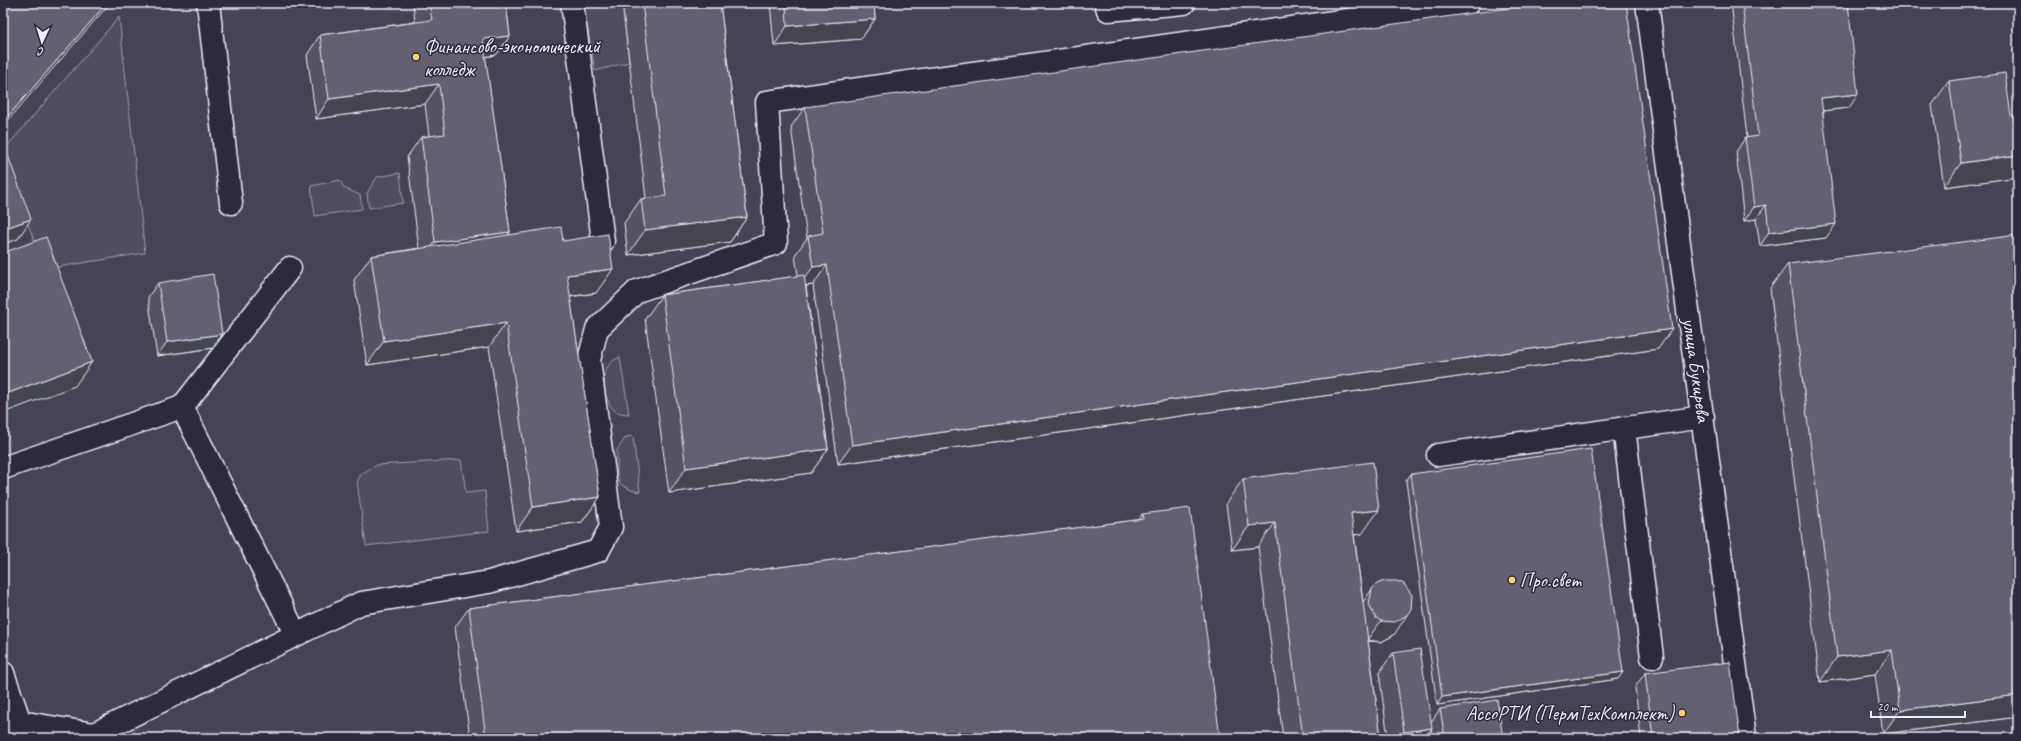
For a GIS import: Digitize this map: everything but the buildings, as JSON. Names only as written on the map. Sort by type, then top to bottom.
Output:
[{"type":"street","points":[[208,3],[230,203]]},
{"type":"street","points":[[572,3],[603,241]]},
{"type":"street","points":[[1106,3],[1108,10],[1184,3]]},
{"type":"street","points":[[3,673],[11,728],[96,736],[361,603],[489,582],[598,551],[611,527],[589,360],[596,329],[637,291],[776,244],[767,102],[1468,3]]},
{"type":"street","name":"улица Букирева","points":[[1647,3],[1745,738]]},
{"type":"street","points":[[3,468],[182,407],[290,268]]},
{"type":"street","points":[[182,407],[296,635]]},
{"type":"street","points":[[1438,454],[1703,417]]},
{"type":"street","points":[[1624,428],[1652,657]]},
{"type":"shaded area","points":[[3,3],[2018,3],[2018,738],[3,738]]},
{"type":"shaded area","points":[[583,3],[622,3],[629,62],[595,71]]},
{"type":"shaded area","points":[[119,17],[145,253],[45,269],[3,158],[3,151]]},
{"type":"shaded area","points":[[400,173],[403,203],[369,208],[367,193],[377,177]]},
{"type":"shaded area","points":[[340,180],[344,188],[360,195],[362,209],[315,216],[311,186]]},
{"type":"shaded area","points":[[620,357],[629,414],[614,410],[608,401],[605,389],[604,382],[608,366],[612,361]]},
{"type":"shaded area","points":[[633,436],[640,492],[631,490],[620,484],[617,476],[617,450],[626,437]]},
{"type":"shaded area","points":[[461,460],[466,493],[485,491],[489,531],[366,546],[357,482],[361,474],[377,465]]},
{"type":"place","name":"Финансово-экономический колледж","points":[[416,57]]},
{"type":"place","name":"Про.свет","points":[[1512,580]]},
{"type":"place","name":"АссоРТИ (ПермТехКомплект)","points":[[1682,713]]}]
